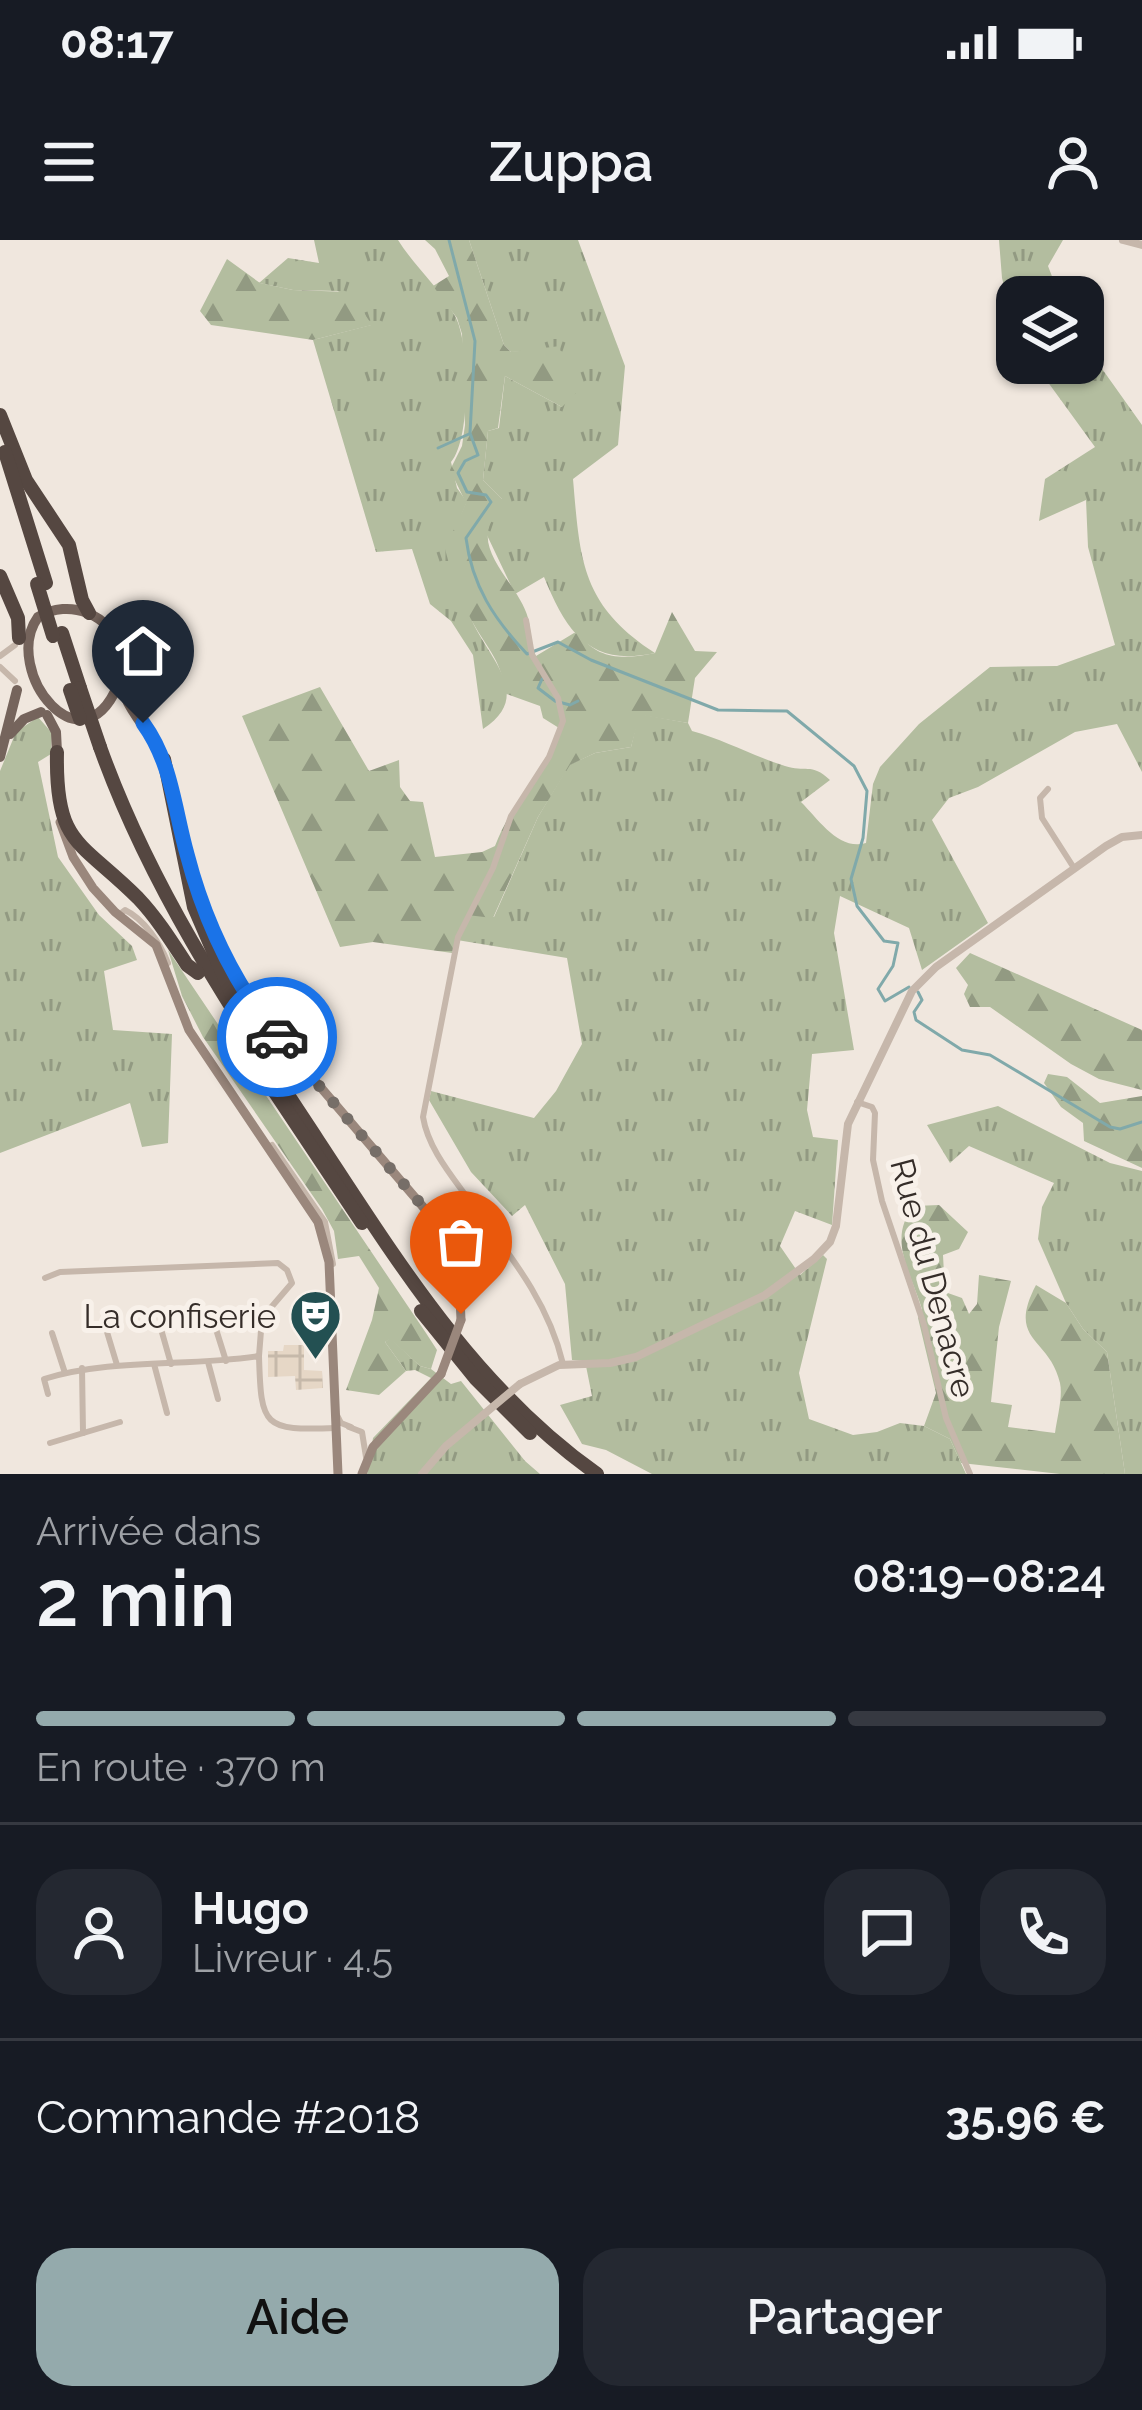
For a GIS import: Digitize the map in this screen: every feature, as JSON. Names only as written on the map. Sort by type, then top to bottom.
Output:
[{"type":"highway","points":[[0,415],[26,480],[69,545],[89,613]]},
{"type":"highway","points":[[0,436],[95,746],[142,870],[198,973],[429,1323],[501,1406],[581,1474]]},
{"type":"highway","points":[[0,467],[42,583]]},
{"type":"highway","points":[[0,576],[17,615],[17,641]]},
{"type":"highway","points":[[95,746],[181,926],[408,1277],[466,1354],[534,1424],[597,1474]]},
{"type":"highway","points":[[57,752],[58,792],[73,837],[142,903],[198,973]]},
{"type":"highway","points":[[164,759],[186,877],[204,936],[233,997],[315,1135]]},
{"type":"main road","points":[[1,755],[16,684],[12,661],[17,641],[32,621],[51,611],[72,609],[89,613],[106,625],[122,653],[127,701],[164,759],[196,886],[225,956],[282,1044],[439,1225],[458,1269],[460,1320],[454,1347],[441,1374],[373,1447],[364,1468]]},
{"type":"main road","points":[[1,755],[18,724],[44,714],[68,719],[93,712],[110,699],[121,677]]},
{"type":"main road","points":[[16,684],[56,732],[54,789],[62,832],[82,873],[119,916],[151,939],[184,1021],[315,1215],[326,1245],[338,1474]]},
{"type":"street","points":[[1123,240],[1142,245]]},
{"type":"street","points":[[526,620],[532,656],[561,704],[551,752],[513,812],[493,868],[458,937],[423,1117],[430,1141],[450,1173],[545,1308],[563,1364]]},
{"type":"street","points":[[0,656],[17,641]]},
{"type":"street","points":[[0,667],[16,684]]},
{"type":"street","points":[[1048,789],[1039,801],[1040,814],[1075,868]]},
{"type":"street","points":[[422,1474],[441,1450],[542,1370],[636,1357],[766,1295],[810,1263],[827,1246],[836,1226],[844,1136],[901,1008],[917,983],[1114,841],[1142,835]]},
{"type":"street","points":[[119,916],[130,911],[160,946],[190,1024],[230,1088]]},
{"type":"street","name":"Rue du Denacre","points":[[857,1102],[875,1112],[873,1156],[880,1196],[924,1324],[948,1423],[970,1474]]},
{"type":"street","points":[[255,1124],[328,1230],[334,1277],[337,1415],[341,1423],[360,1429],[364,1436],[364,1468]]},
{"type":"street","points":[[45,1277],[60,1272],[278,1263],[292,1283],[263,1315],[260,1397],[271,1421],[289,1430],[351,1427]]},
{"type":"street","points":[[215,1326],[226,1360]]},
{"type":"street","points":[[161,1329],[171,1364]]},
{"type":"street","points":[[107,1332],[118,1365]]},
{"type":"street","points":[[52,1333],[65,1372]]},
{"type":"street","points":[[48,1394],[44,1379],[82,1368],[259,1356]]},
{"type":"street","points":[[208,1362],[218,1399]]},
{"type":"street","points":[[154,1364],[167,1413]]},
{"type":"street","points":[[82,1368],[83,1433]]},
{"type":"street","points":[[50,1443],[120,1422]]},
{"type":"green space","points":[[314,240],[398,240],[449,306],[460,329],[466,368],[465,413],[451,462],[457,488],[467,502],[459,526],[463,578],[474,625],[507,692],[505,705],[483,729],[473,655],[451,621],[430,604],[412,549],[376,552],[313,340],[371,325],[338,291],[259,283],[288,258],[319,263]]},
{"type":"green space","points":[[425,240],[469,240],[504,345],[511,352],[560,346],[562,369],[580,389],[562,407],[505,376],[498,428],[488,431],[483,480],[504,507],[492,521],[490,548],[528,618],[536,656],[574,633],[613,656],[655,653],[672,612],[695,651],[717,652],[695,678],[688,723],[640,715],[631,747],[595,753],[570,765],[538,817],[493,918],[467,915],[452,953],[373,942],[340,947],[242,716],[320,687],[369,771],[399,760],[400,787],[410,801],[423,802],[435,857],[495,846],[559,728],[543,718],[540,706],[504,693],[498,665],[464,605],[445,549],[466,503],[450,470],[462,446],[465,425],[462,334],[457,318],[433,286],[449,276]]},
{"type":"green space","points":[[469,240],[578,240],[625,366],[618,445],[573,479],[578,534],[598,598],[612,617],[655,653],[613,655],[597,650],[572,629],[544,577],[515,594],[485,531],[502,499],[483,480],[488,431],[499,428],[505,376],[562,407],[542,351],[511,352],[504,345]]},
{"type":"green space","points":[[999,240],[1063,240],[1048,266],[1052,276],[1002,276]]},
{"type":"green space","points":[[227,259],[260,283],[293,290],[350,292],[372,325],[313,340],[211,325],[200,311]]},
{"type":"green space","points":[[1104,372],[1142,425],[1142,772],[1117,724],[1075,732],[978,787],[949,798],[932,820],[988,923],[922,970],[909,928],[840,896],[834,933],[854,1050],[812,1054],[807,1110],[813,1137],[838,1140],[832,1225],[795,1211],[780,1246],[800,1275],[823,1255],[827,1259],[799,1373],[809,1419],[853,1435],[900,1423],[924,1426],[950,1439],[966,1474],[652,1474],[606,1450],[582,1444],[560,1405],[592,1396],[585,1361],[572,1360],[565,1284],[525,1205],[512,1216],[471,1172],[429,1100],[431,1091],[534,1118],[556,1091],[582,1044],[567,958],[457,940],[467,914],[494,917],[538,817],[569,765],[595,753],[631,747],[639,714],[688,723],[692,731],[773,762],[818,771],[830,780],[801,802],[838,838],[866,843],[873,784],[880,767],[919,724],[990,667],[1057,666],[1115,645],[1088,547],[1086,500],[1039,521],[1045,479],[1095,447],[1049,384],[1104,384]]},
{"type":"green space","points":[[38,717],[52,733],[51,754],[38,762],[58,857],[99,915],[132,946],[137,960],[104,971],[113,1030],[172,1034],[168,1143],[142,1147],[130,1103],[0,1153],[0,771],[16,732]]},
{"type":"green space","points":[[168,950],[437,1350],[431,1369],[420,1366],[390,1339],[385,1342],[406,1371],[379,1395],[346,1390],[379,1288],[359,1256],[338,1259],[334,1231],[322,1209],[203,1037],[182,996]]},
{"type":"green space","points":[[970,953],[1142,1030],[1142,1090],[1099,1079],[990,1007],[970,1007],[964,994],[968,985],[956,968]]},
{"type":"green space","points":[[1048,1074],[1067,1077],[1100,1103],[1142,1096],[1142,1168],[1084,1141],[1083,1123],[1061,1107],[1044,1083]]},
{"type":"green space","points":[[998,1106],[1110,1163],[1142,1171],[1142,1474],[1125,1474],[1107,1352],[1083,1329],[1066,1303],[1038,1239],[1042,1207],[1054,1183],[969,1146],[950,1163],[927,1125]]},
{"type":"green space","points":[[939,1205],[968,1232],[959,1249],[943,1255],[945,1292],[962,1298],[969,1314],[977,1304],[979,1275],[1011,1281],[999,1327],[991,1402],[1012,1405],[1008,1427],[1055,1433],[1060,1383],[1026,1318],[1036,1285],[1066,1303],[1083,1329],[1107,1352],[1125,1474],[1060,1474],[961,1463],[950,1439],[924,1426],[936,1393],[918,1318],[922,1309],[903,1256],[902,1230],[915,1206]]},
{"type":"green space","points":[[390,1338],[420,1366],[451,1384],[461,1381],[540,1474],[367,1474],[373,1438],[431,1378],[406,1371],[385,1342]]},
{"type":"shaded area","points":[[284,1345],[304,1345],[304,1370],[322,1371],[323,1388],[296,1390],[295,1376],[268,1377],[268,1351],[283,1351]]},
{"type":"waterway","points":[[449,240],[475,341],[470,433],[478,455],[465,461],[458,473],[467,492],[486,495],[491,502],[466,538],[479,587],[495,615],[527,654],[558,642],[591,660],[718,710],[787,711],[854,766],[867,791],[863,838],[851,879],[857,906],[884,941],[898,943],[893,966],[878,989],[885,1001],[909,987]]},
{"type":"waterway","points":[[438,448],[469,434]]},
{"type":"waterway","points":[[542,679],[538,688],[555,701],[570,705],[578,701]]},
{"type":"waterway","points":[[918,992],[922,1000],[914,1012],[916,1020],[962,1050],[990,1055],[1110,1127],[1142,1122]]},
{"type":"way so far","points":[[277,1037],[439,1225],[457,1264],[461,1314]]},
{"type":"place","name":"La confiserie","points":[[315,1362]]},
{"type":"route","points":[[143,723],[170,776],[186,854],[208,919],[240,983],[277,1037]]}]
